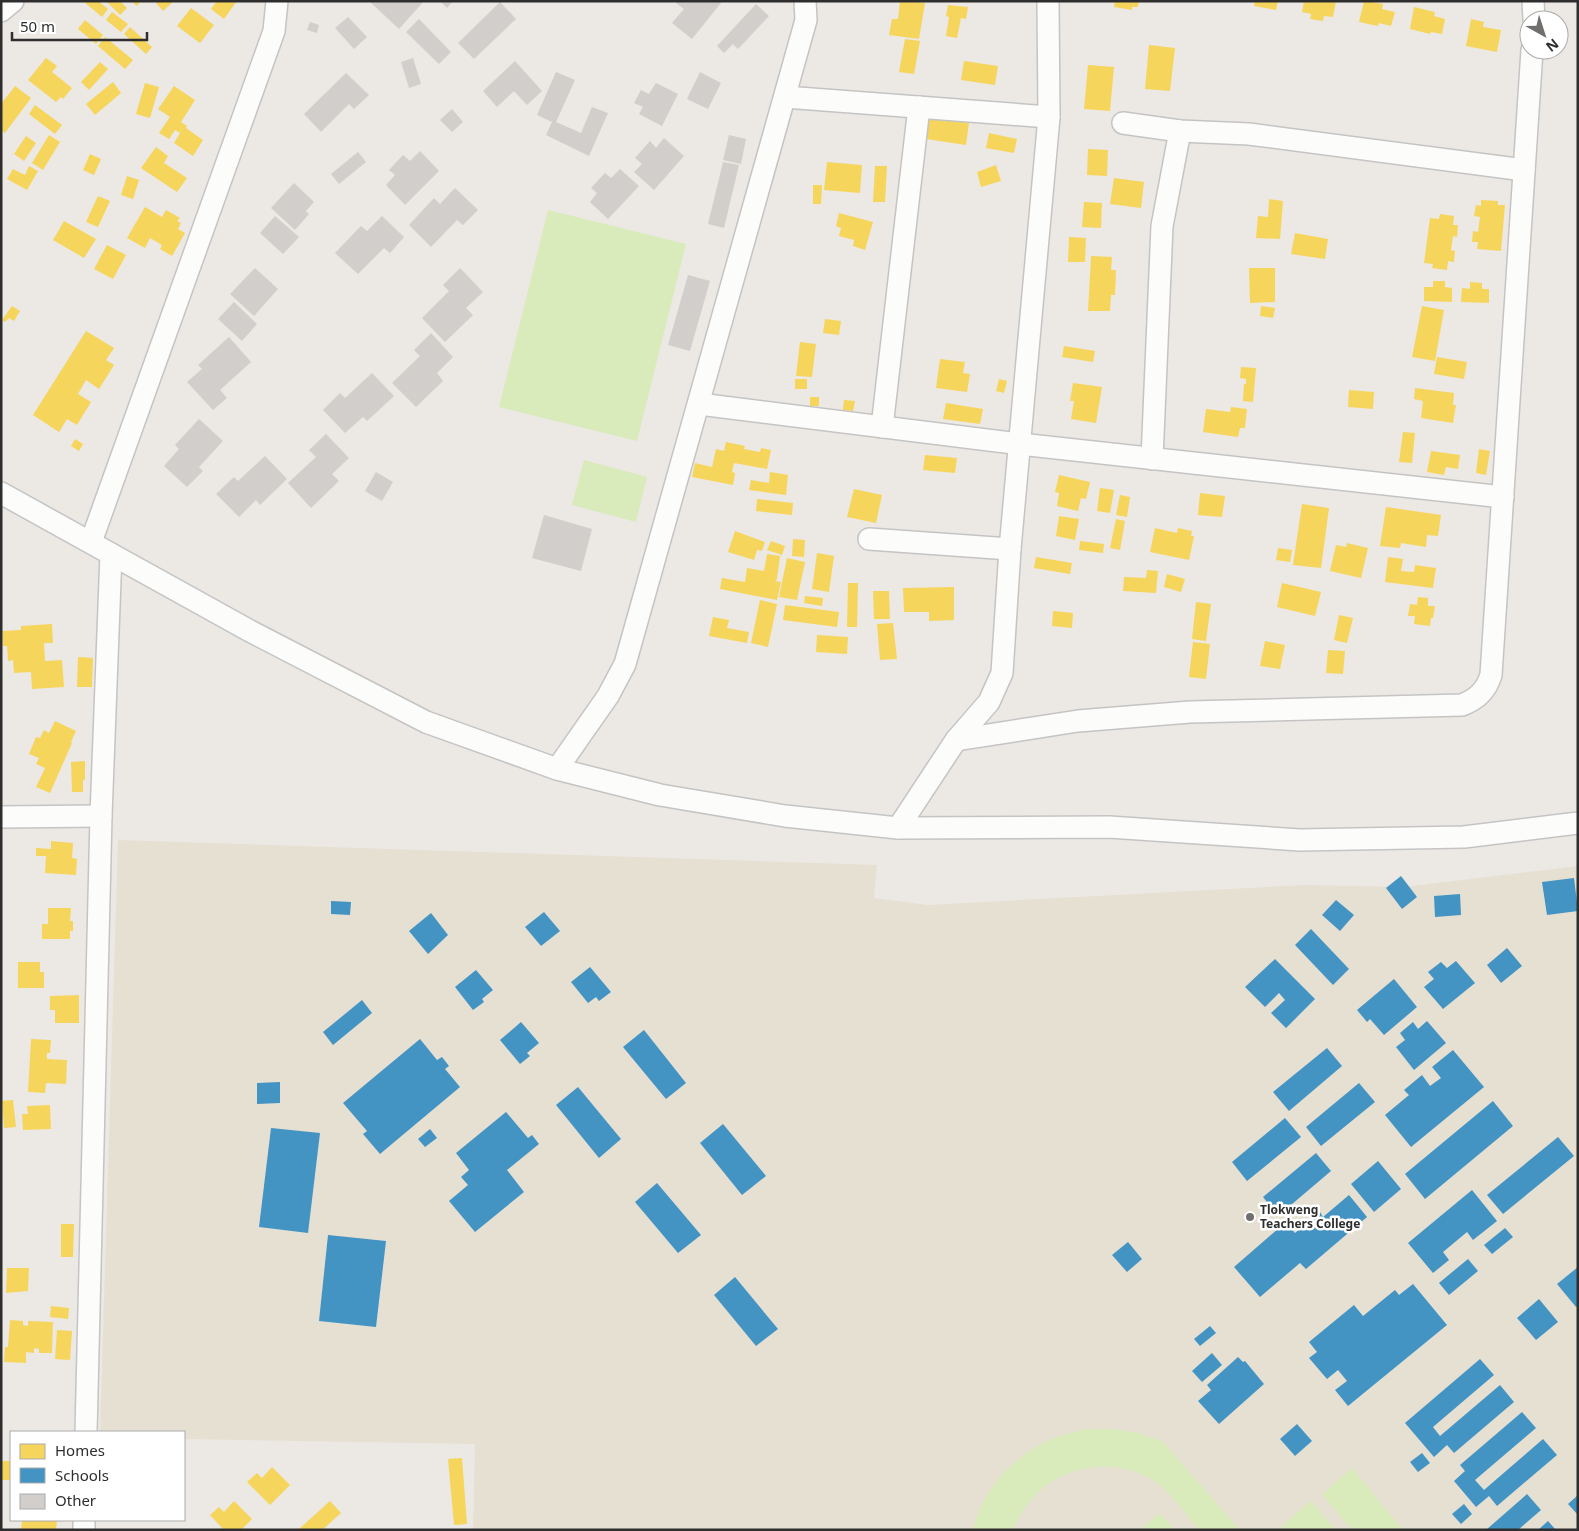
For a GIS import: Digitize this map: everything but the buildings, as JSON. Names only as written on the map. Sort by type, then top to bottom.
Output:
[{"type":"street","points":[[1,11],[13,1]]},
{"type":"street","points":[[91,542],[274,31],[277,1]]},
{"type":"street","points":[[557,769],[608,696],[625,664],[806,20],[805,1]]},
{"type":"street","points":[[898,828],[956,740],[988,702],[1002,673],[1010,549],[1048,117],[1048,1]]},
{"type":"street","points":[[956,740],[1078,721],[1190,712],[1462,705],[1473,701],[1482,693],[1491,675],[1531,60]]},
{"type":"street","points":[[785,97],[1048,117]]},
{"type":"street","points":[[882,427],[919,107]]},
{"type":"street","points":[[1123,123],[1180,131],[1249,134],[1524,170]]},
{"type":"street","points":[[1152,459],[1162,226],[1180,131]]},
{"type":"street","points":[[699,404],[1020,444],[1503,497]]},
{"type":"street","points":[[1,493],[250,631],[426,722],[557,769],[660,795],[785,816],[898,828],[1109,827],[1300,840],[1464,837],[1578,823]]},
{"type":"street","points":[[869,539],[1010,549]]},
{"type":"street","points":[[86,1431],[101,816],[110,554]]},
{"type":"street","points":[[1,817],[101,816]]},
{"type":"shaded area","points":[[118,840],[877,865],[874,898],[928,905],[1304,885],[1404,887],[1578,866],[1578,1530],[473,1530],[475,1444],[185,1439],[185,1431],[100,1431]]},
{"type":"green space","points":[[548,210],[686,244],[637,441],[499,407]]},
{"type":"green space","points":[[584,460],[647,477],[636,522],[572,505]]},
{"type":"green space","points":[[1087,1429],[1113,1429],[1139,1433],[1163,1442],[1240,1530],[1199,1530],[1169,1493],[1154,1481],[1130,1470],[1103,1467],[1070,1473],[1042,1489],[1030,1501],[1013,1530],[973,1530],[985,1499],[994,1485],[1017,1460],[1045,1442]]},
{"type":"green space","points":[[1352,1468],[1403,1530],[1352,1530],[1322,1494]]},
{"type":"green space","points":[[1311,1501],[1336,1530],[1284,1530],[1281,1526]]},
{"type":"green space","points":[[1160,1513],[1175,1530],[1140,1530]]},
{"type":"place","name":"Tlokweng Teachers College","points":[[1250,1217]]}]
